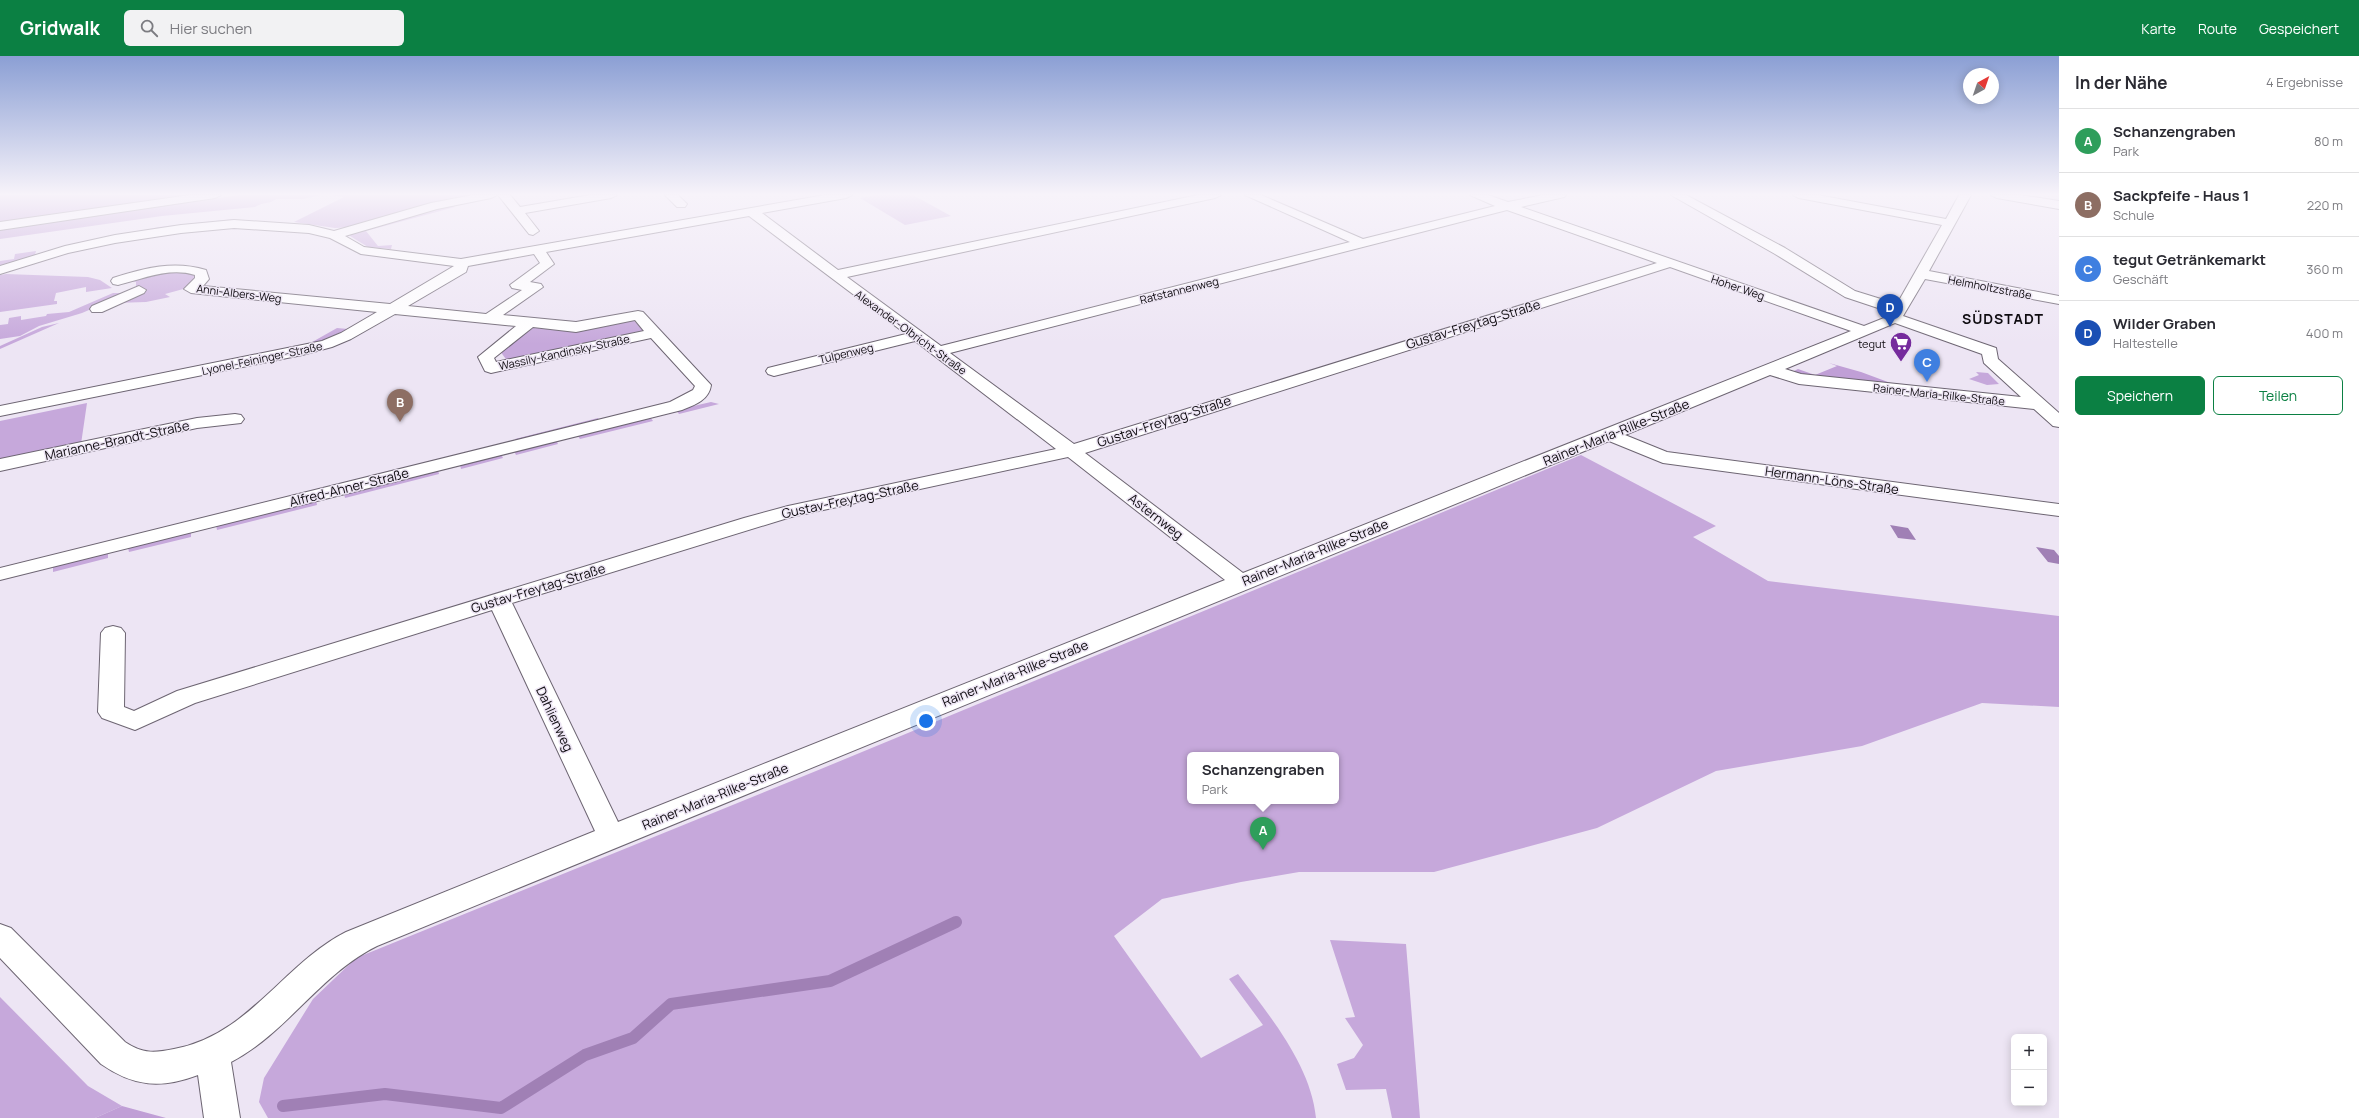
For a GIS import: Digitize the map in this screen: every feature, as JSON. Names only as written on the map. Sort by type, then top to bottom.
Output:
[{"type":"street","points":[[0,270],[91,245]]},
{"type":"street","points":[[350,245],[372,252],[443,259],[461,263],[564,245]]},
{"type":"street","name":"Alexander-Olbricht-Straße","points":[[795,245],[1071,451]]},
{"type":"street","points":[[835,275],[980,245]]},
{"type":"street","name":"Ratstannenweg","points":[[939,351],[1356,245]]},
{"type":"street","name":"Hoher Weg","points":[[1618,245],[1865,331]]},
{"type":"street","points":[[1768,245],[1850,294],[1990,351],[1990,360],[2036,404],[2059,422]]},
{"type":"street","points":[[1898,314],[1937,245]]},
{"type":"street","points":[[489,318],[536,287],[517,285],[547,264],[538,249]]},
{"type":"street","name":"Lyonel-Feininger-Straße","points":[[0,411],[314,348],[346,336],[391,310],[461,269],[461,263]]},
{"type":"street","name":"Gustav-Freytag-Straße","points":[[113,633],[111,712],[135,721],[186,697],[788,512],[1071,451],[1670,263]]},
{"type":"street","name":"Anni-Albers-Weg","points":[[97,309],[139,290],[132,288],[131,284],[112,279],[157,271],[192,270],[202,276],[200,282],[191,289],[391,310]]},
{"type":"street","name":"Helmholtzstraße","points":[[1921,274],[2059,300]]},
{"type":"street","name":"Wassily-Kandinsky-Straße","points":[[391,310],[576,327],[638,315],[703,385],[703,389],[697,397]]},
{"type":"street","name":"Rainer-Maria-Rilke-Straße","points":[[0,937],[112,1052],[135,1066],[167,1068],[213,1055],[244,1038],[274,1012],[328,960],[358,941],[1241,582],[1771,370],[1865,331],[1898,314]]},
{"type":"street","name":"Wassily-Kandinsky-Straße","points":[[528,323],[486,357],[491,368],[654,333]]},
{"type":"street","name":"Tulpenweg","points":[[774,370],[918,336]]},
{"type":"street","name":"Rainer-Maria-Rilke-Straße","points":[[1771,370],[1799,379],[2036,404]]},
{"type":"street","name":"Alfred-Ahner-Straße","points":[[0,574],[676,406],[697,397]]},
{"type":"street","name":"Marianne-Brandt-Straße","points":[[0,465],[197,422],[235,419]]},
{"type":"street","name":"Hermann-Löns-Straße","points":[[1610,435],[1663,457],[2059,510]]},
{"type":"street","name":"Asternweg","points":[[1071,451],[1241,582]]},
{"type":"street","name":"Dahlienweg","points":[[499,600],[612,838]]},
{"type":"street","points":[[213,1055],[222,1118]]},
{"type":"shaded area","points":[[364,245],[377,245],[378,246],[392,245],[391,249],[368,247]]},
{"type":"shaded area","points":[[36,251],[35,255],[0,266],[0,261],[14,259],[15,254]]},
{"type":"shaded area","points":[[161,272],[193,272],[199,277],[187,288],[165,294],[170,297],[146,302],[115,303],[145,289],[136,287],[136,282],[126,280]]},
{"type":"shaded area","points":[[0,275],[88,277],[100,280],[112,288],[86,292],[86,287],[56,293],[54,301],[57,301],[57,304],[0,312]]},
{"type":"shaded area","points":[[113,293],[123,293],[124,295],[82,313],[39,326],[20,336],[0,339],[0,325],[8,324],[9,318],[21,316],[21,320],[46,316],[47,314],[69,312]]},
{"type":"shaded area","points":[[633,320],[647,332],[508,362],[500,351],[534,327]]},
{"type":"shaded area","points":[[59,323],[0,349],[0,346],[42,327]]},
{"type":"shaded area","points":[[337,328],[348,329],[324,340],[307,345]]},
{"type":"shaded area","points":[[1829,363],[1861,372],[1896,385],[1826,380],[1794,373],[1794,371],[1798,369],[1815,375],[1837,366]]},
{"type":"shaded area","points":[[1976,372],[1988,373],[1999,384],[1987,385],[1969,379],[1979,375]]},
{"type":"shaded area","points":[[711,402],[719,404],[679,414],[676,410]]},
{"type":"shaded area","points":[[87,403],[81,444],[0,461],[0,421]]},
{"type":"shaded area","points":[[650,417],[653,421],[580,439],[577,435]]},
{"type":"shaded area","points":[[598,418],[600,421],[517,441],[515,439]]},
{"type":"shaded area","points":[[556,440],[558,444],[516,455],[514,451]]},
{"type":"shaded area","points":[[501,454],[503,458],[461,469],[460,464]]},
{"type":"shaded area","points":[[1581,455],[1716,526],[1693,537],[1768,581],[2059,616],[2059,707],[1982,703],[1862,746],[1716,771],[1597,828],[1434,872],[1299,872],[1241,882],[1162,899],[1114,936],[1201,1058],[1263,1025],[1229,979],[1238,974],[1263,1006],[1297,1060],[1306,1079],[1316,1118],[268,1118],[259,1102],[264,1078],[313,999],[356,958],[816,771]]},
{"type":"shaded area","points":[[438,470],[439,474],[345,498],[344,493]]},
{"type":"shaded area","points":[[316,500],[317,505],[217,530],[216,525]]},
{"type":"shaded area","points":[[1890,525],[1908,528],[1916,540],[1898,538]]},
{"type":"shaded area","points":[[191,532],[191,537],[129,552],[128,548]]},
{"type":"shaded area","points":[[2036,547],[2054,550],[2059,556],[2059,564],[2048,562]]},
{"type":"shaded area","points":[[108,553],[108,558],[53,572],[53,566]]},
{"type":"shaded area","points":[[1330,940],[1406,944],[1420,1118],[1392,1118],[1386,1089],[1346,1090],[1337,1064],[1354,1058],[1363,1045],[1345,1018],[1355,1017]]},
{"type":"shaded area","points":[[0,997],[88,1086],[122,1106],[95,1118],[0,1118]]},
{"type":"shaded area","points":[[122,1106],[166,1118],[95,1118]]},
{"type":"waterway","points":[[283,1106],[385,1094],[501,1108],[585,1055],[633,1038],[671,1004],[830,981],[956,922]]},
{"type":"place","name":"Wilder Graben","points":[[1890,327]]},
{"type":"place","name":"tegut","points":[[1901,362]]},
{"type":"place","name":"tegut Getränkemarkt","points":[[1927,382]]},
{"type":"place","name":"Sackpfeife - Haus 1","points":[[400,422]]},
{"type":"place","name":"Schanzengraben","points":[[1263,850]]},
{"type":"district","name":"SÜDSTADT","points":[[2003,318]]}]
